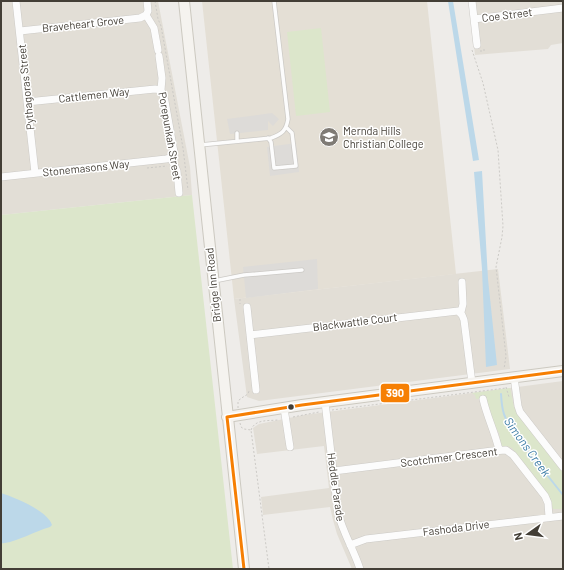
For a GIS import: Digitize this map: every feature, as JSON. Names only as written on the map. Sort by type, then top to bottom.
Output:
[{"type":"main road","name":"Bridge Inn Road","points":[[184,1],[244,569]]},
{"type":"main road","points":[[227,417],[285,413],[472,383],[510,382],[563,371]]},
{"type":"street","name":"Pythagoras Street","points":[[16,1],[35,173]]},
{"type":"street","points":[[146,15],[148,11],[147,1]]},
{"type":"street","points":[[472,1],[478,45]]},
{"type":"street","name":"Coe Street","points":[[474,19],[563,8]]},
{"type":"street","name":"Braveheart Grove","points":[[20,31],[140,18],[146,15]]},
{"type":"street","name":"Porepunkah Street","points":[[146,15],[154,28],[162,78],[161,90],[165,101],[173,150],[173,155],[171,158],[177,172],[179,193]]},
{"type":"street","name":"Cattlemen Way","points":[[27,102],[155,89],[161,90]]},
{"type":"street","name":"Stonemasons Way","points":[[1,178],[35,173],[166,160],[171,158]]},
{"type":"street","points":[[462,282],[463,304],[461,312],[464,320],[472,383]]},
{"type":"street","points":[[243,307],[250,334],[253,389]]},
{"type":"street","name":"Blackwattle Court","points":[[250,334],[456,310],[461,312]]},
{"type":"street","points":[[510,382],[520,412],[563,467]]},
{"type":"street","points":[[482,399],[489,422],[496,436],[499,450]]},
{"type":"street","name":"Heddle Parade","points":[[326,406],[338,513],[360,569]]},
{"type":"street","points":[[285,413],[290,447]]},
{"type":"street","name":"Scotchmer Crescent","points":[[334,471],[506,450],[513,455],[545,496],[548,503],[549,517]]},
{"type":"street","name":"Fashoda Drive","points":[[350,545],[366,539],[563,516]]},
{"type":"lane","points":[[199,146],[268,138],[280,135],[287,128],[288,119],[274,1]]},
{"type":"lane","points":[[268,138],[271,142],[274,168],[296,166],[292,133],[287,128]]},
{"type":"lane","points":[[237,133],[237,141]]},
{"type":"lane","points":[[213,281],[244,275],[302,270]]},
{"type":"path","points":[[155,1],[182,141],[188,190]]},
{"type":"path","points":[[478,45],[484,51],[472,52],[478,45]]},
{"type":"path","points":[[472,52],[483,83],[498,150],[503,226],[496,267],[506,356],[504,366],[510,382],[511,401]]},
{"type":"path","points":[[240,299],[243,307]]},
{"type":"path","points":[[269,569],[251,430],[252,426],[256,422],[285,413],[303,414],[326,406],[510,382]]},
{"type":"path","points":[[251,430],[244,430],[241,427],[238,402],[253,389]]},
{"type":"shaded area","points":[[1,1],[158,1],[190,167],[192,195],[1,215]]},
{"type":"shaded area","name":"Mernda Hills Christian College","points":[[202,1],[427,1],[456,274],[234,299]]},
{"type":"shaded area","points":[[469,1],[563,1],[563,43],[551,45],[548,49],[475,55]]},
{"type":"shaded area","points":[[272,113],[279,119],[273,126],[268,121],[268,130],[230,134],[227,119]]},
{"type":"shaded area","points":[[296,143],[299,172],[270,176],[267,147]]},
{"type":"shaded area","points":[[317,259],[318,289],[246,298],[243,267]]},
{"type":"shaded area","points":[[498,269],[510,369],[259,401],[247,397],[234,299]]},
{"type":"shaded area","points":[[563,381],[563,569],[352,569],[337,534],[330,507],[263,515],[261,497],[329,488],[324,446],[257,454],[253,428],[259,424],[304,415]]},
{"type":"green space","points":[[321,28],[330,112],[296,116],[287,32]]},
{"type":"green space","points":[[192,195],[233,569],[1,569],[1,215]]},
{"type":"green space","points":[[510,388],[514,407],[519,416],[563,472],[563,509],[553,509],[549,497],[512,448],[501,446],[499,433],[494,425],[487,404],[487,398],[476,399],[475,395],[472,393]]},
{"type":"water","points":[[448,1],[453,1],[479,160],[473,161]]},
{"type":"water","points":[[482,171],[488,279],[497,365],[486,367],[482,269],[474,172]]},
{"type":"water","points":[[1,493],[22,501],[38,510],[49,520],[52,525],[17,540],[1,543]]},
{"type":"waterway","name":"Simons Creek","points":[[501,394],[504,414],[513,432],[563,495]]},
{"type":"transit line","name":"390","points":[[227,417],[302,405],[563,371]]},
{"type":"transit line","name":"390","points":[[227,417],[244,569]]},
{"type":"place","name":"Mernda Hills Christian College","points":[[329,137]]}]
